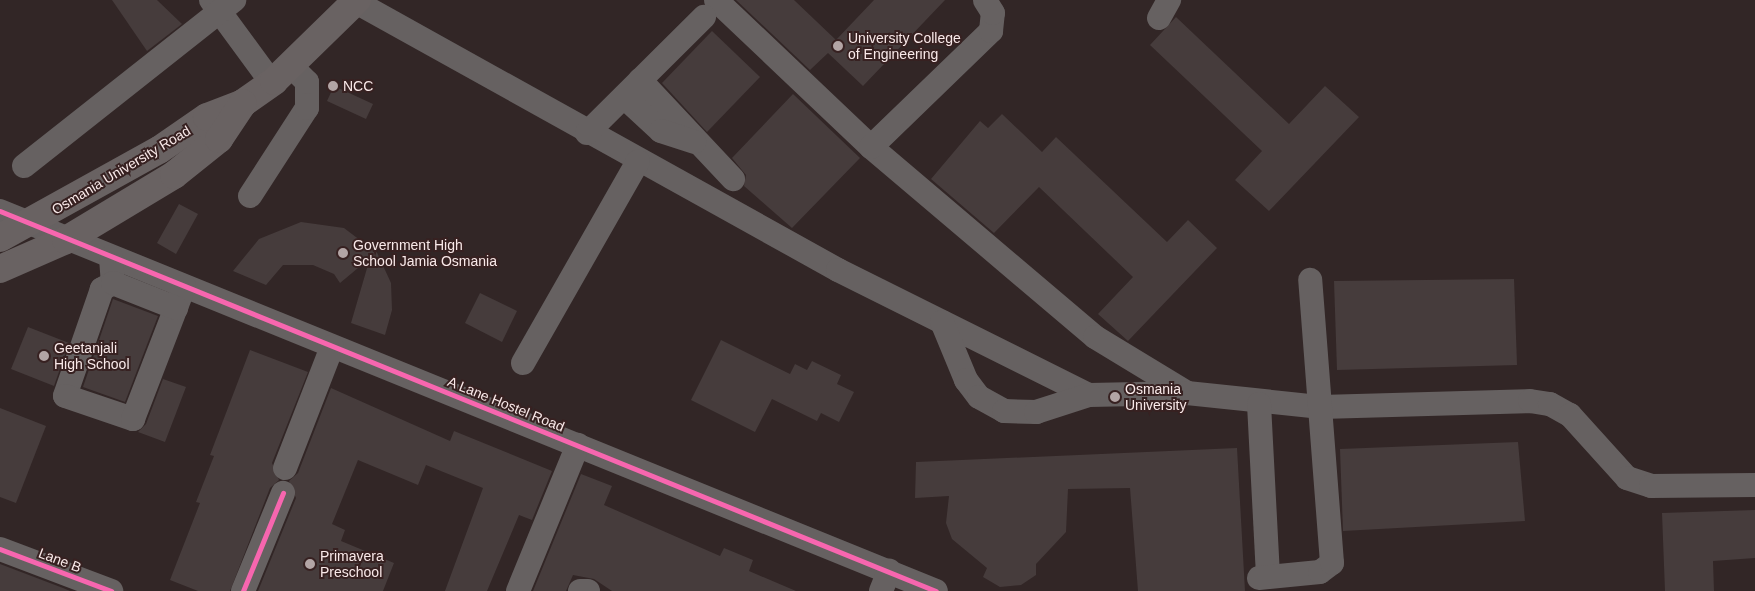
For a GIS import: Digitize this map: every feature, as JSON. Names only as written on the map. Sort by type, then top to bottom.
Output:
[{"type":"main road","name":"Osmania University Road","points":[[0,238],[31,224],[207,117],[243,103],[281,74],[356,1]]},
{"type":"main road","name":"Osmania University Road","points":[[0,269],[66,240],[174,175],[219,139],[243,103]]},
{"type":"street","points":[[871,147],[991,31],[993,13],[986,0]]},
{"type":"street","points":[[356,1],[638,161],[942,322],[1089,395]]},
{"type":"street","points":[[24,166],[222,4],[281,74],[307,82],[307,108],[250,196]]},
{"type":"street","points":[[587,133],[710,9],[1095,337],[1187,393]]},
{"type":"street","points":[[640,80],[695,142],[733,179]]},
{"type":"street","points":[[624,97],[661,131],[695,142]]},
{"type":"street","points":[[523,363],[638,161]]},
{"type":"street","name":"A Lane Hostel Road","points":[[0,211],[66,240],[111,257],[180,298],[332,347],[578,445],[885,581],[936,591]]},
{"type":"street","points":[[111,257],[113,283]]},
{"type":"street","points":[[1259,404],[1263,577],[1320,572],[1332,563],[1310,280]]},
{"type":"street","points":[[113,283],[180,298],[133,419],[65,396],[102,289],[113,283]]},
{"type":"street","points":[[942,322],[966,380],[979,397],[1004,410],[1036,412],[1089,395],[1187,393],[1259,404],[1321,407],[1550,404],[1570,415],[1627,478],[1650,486],[1755,485]]},
{"type":"street","points":[[285,468],[332,347]]},
{"type":"street","points":[[518,591],[578,445]]},
{"type":"street","points":[[243,591],[283,493]]},
{"type":"street","name":"Lane B","points":[[0,549],[111,591]]},
{"type":"street","points":[[580,591],[588,591]]},
{"type":"building","points":[[112,0],[157,0],[182,24],[147,51]]},
{"type":"building","name":"University College of Engineering","points":[[736,0],[794,0],[836,40],[874,0],[945,0],[863,86],[828,53],[810,70]]},
{"type":"building","points":[[1176,17],[1289,124],[1325,86],[1359,117],[1269,211],[1235,180],[1262,151],[1150,45]]},
{"type":"building","points":[[712,31],[760,77],[707,132],[662,83]]},
{"type":"building","points":[[334,86],[373,104],[366,119],[327,101]]},
{"type":"building","points":[[793,94],[860,158],[792,228],[744,186],[746,175],[732,158]]},
{"type":"building","points":[[1002,114],[1042,152],[1056,137],[1167,242],[1188,220],[1217,248],[1128,341],[1098,314],[1133,277],[1039,187],[994,233],[931,179],[980,121],[988,128]]},
{"type":"building","points":[[179,204],[198,214],[176,254],[157,243]]},
{"type":"building","points":[[301,222],[344,228],[373,250],[374,246],[391,283],[392,310],[385,335],[351,323],[370,258],[340,283],[334,274],[313,265],[283,265],[266,285],[233,271],[259,239]]},
{"type":"building","points":[[1514,279],[1517,365],[1337,370],[1334,281]]},
{"type":"building","points":[[480,293],[517,311],[502,342],[465,323]]},
{"type":"building","points":[[113,299],[158,316],[125,402],[83,387]]},
{"type":"building","points":[[28,327],[69,343],[54,386],[11,369]]},
{"type":"building","points":[[721,340],[790,374],[795,364],[807,370],[812,361],[841,375],[837,384],[854,392],[839,422],[821,413],[817,421],[772,399],[755,432],[691,400]]},
{"type":"building","points":[[250,350],[308,372],[272,463],[279,480],[270,488],[230,591],[198,591],[170,580],[200,503],[196,502],[214,456],[210,455]]},
{"type":"building","points":[[163,379],[186,387],[165,442],[138,432],[146,424]]},
{"type":"building","points":[[331,388],[450,441],[454,431],[552,471],[532,520],[519,515],[487,591],[445,591],[483,488],[426,465],[418,485],[358,460],[332,524],[345,530],[341,541],[394,563],[383,591],[258,591],[296,498],[289,481],[298,473]]},
{"type":"building","points":[[0,408],[46,426],[16,503],[0,497]]},
{"type":"building","points":[[1518,442],[1525,521],[1343,531],[1340,449]]},
{"type":"building","points":[[1237,448],[1245,591],[1138,591],[1130,488],[1068,489],[1066,532],[1036,564],[1036,575],[1021,585],[1000,587],[983,577],[987,568],[952,539],[946,523],[949,496],[915,498],[916,462]]},
{"type":"building","points":[[581,474],[612,486],[604,505],[720,556],[724,548],[753,560],[749,571],[796,591],[612,591],[594,579],[573,575],[566,591],[533,591]]},
{"type":"building","points":[[1755,510],[1755,558],[1713,561],[1714,591],[1665,591],[1662,513]]},
{"type":"building","points":[[0,564],[63,588],[70,591],[0,591]]},
{"type":"cycle path","points":[[0,211],[936,591]]},
{"type":"cycle path","points":[[243,591],[283,493]]},
{"type":"cycle path","points":[[0,549],[111,591]]},
{"type":"place","name":"University College of Engineering","points":[[838,46]]},
{"type":"place","name":"NCC","points":[[333,86]]},
{"type":"place","name":"Government High School Jamia Osmania","points":[[343,253]]},
{"type":"place","name":"Geetanjali High School","points":[[44,356]]},
{"type":"place","name":"Osmania University","points":[[1115,397]]},
{"type":"place","name":"Primavera Preschool","points":[[310,564]]}]
